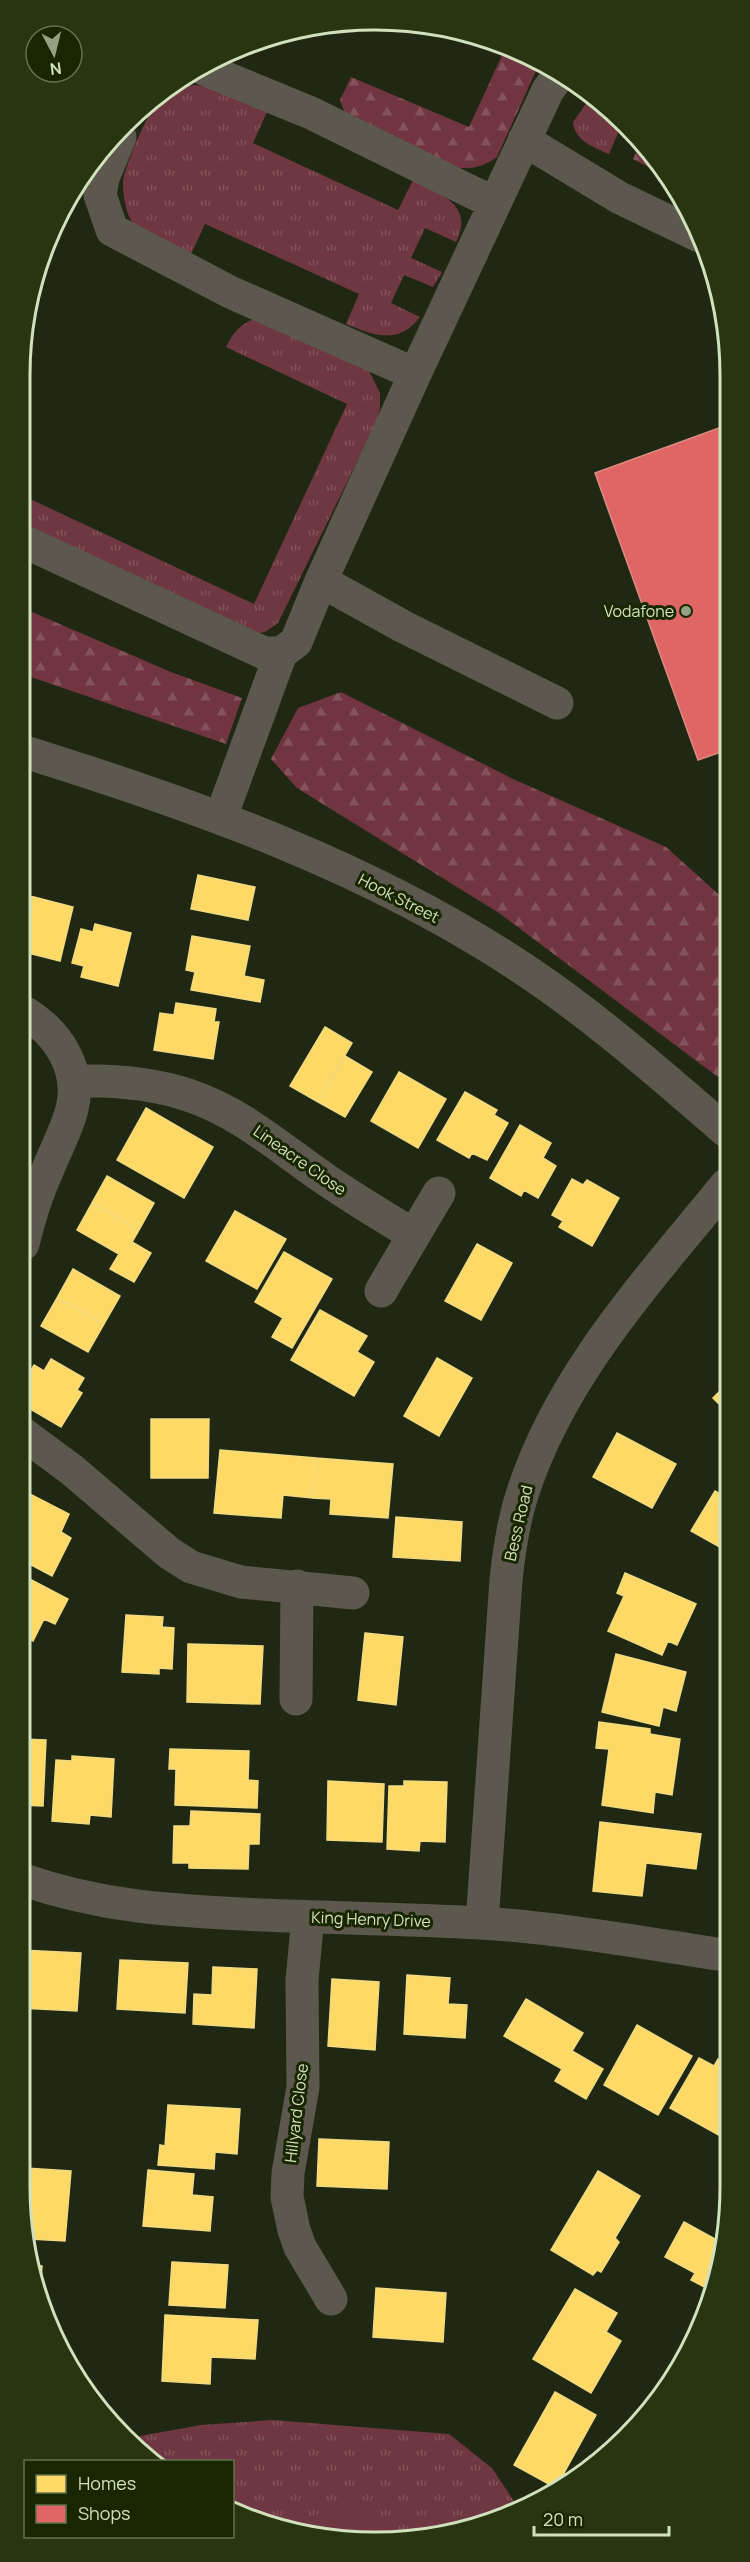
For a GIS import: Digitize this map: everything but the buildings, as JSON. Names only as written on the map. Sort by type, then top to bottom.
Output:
[{"type":"street","points":[[211,72],[311,113],[494,203]]},
{"type":"street","points":[[221,817],[281,653],[296,642],[321,581],[494,203],[548,90],[556,81]]},
{"type":"street","points":[[524,140],[620,198],[688,231]]},
{"type":"street","points":[[115,149],[103,178],[100,195],[112,230],[230,292],[415,374]]},
{"type":"street","points":[[30,544],[246,646],[264,653],[281,653]]},
{"type":"street","points":[[321,581],[404,627],[558,703]]},
{"type":"street","name":"Hook Street","points":[[30,754],[148,790],[221,817],[324,861],[464,931],[567,999],[621,1040],[720,1126]]},
{"type":"street","points":[[30,1016],[43,1024],[55,1038],[65,1053],[74,1081],[72,1108],[30,1220]]},
{"type":"street","name":"Lineacre Close","points":[[74,1081],[137,1083],[189,1095],[255,1127],[324,1178],[414,1235]]},
{"type":"street","name":"Bess Road","points":[[482,1923],[506,1580],[514,1526],[522,1495],[546,1435],[576,1378],[602,1339],[720,1192]]},
{"type":"street","points":[[381,1291],[439,1193]]},
{"type":"street","points":[[30,1439],[72,1470],[169,1553],[191,1567],[241,1581],[353,1593]]},
{"type":"street","points":[[296,1699],[297,1586]]},
{"type":"street","name":"King Henry Drive","points":[[30,1882],[106,1903],[170,1911],[482,1923],[720,1954]]},
{"type":"street","name":"Hillyard Close","points":[[308,1917],[302,1980],[303,2087],[288,2173],[287,2197],[300,2247],[331,2299]]},
{"type":"green space","points":[[503,54],[536,70],[497,157],[479,166],[468,168],[448,166],[345,114],[340,100],[351,77],[469,127]]},
{"type":"green space","points":[[186,86],[212,87],[267,112],[253,143],[398,210],[413,180],[452,202],[461,219],[461,229],[456,242],[425,228],[411,258],[442,272],[433,287],[404,275],[391,303],[420,317],[412,326],[403,332],[385,336],[346,324],[359,294],[205,224],[191,254],[133,224],[125,205],[123,183],[127,165],[149,115]]},
{"type":"green space","points":[[587,103],[619,131],[609,154],[581,139],[574,129],[573,122]]},
{"type":"green space","points":[[637,151],[652,169],[633,159]]},
{"type":"green space","points":[[254,319],[368,369],[380,393],[380,409],[376,423],[278,623],[265,632],[249,635],[30,531],[30,499],[254,604],[347,404],[226,347],[237,330]]},
{"type":"green space","points":[[30,611],[171,672],[242,698],[226,744],[30,677]]},
{"type":"green space","points":[[341,692],[513,779],[666,847],[720,896],[720,1079],[499,913],[297,788],[271,759],[298,708]]},
{"type":"green space","points":[[272,2420],[449,2434],[492,2468],[515,2502],[464,2520],[398,2531],[330,2529],[286,2520],[234,2502],[234,2460],[164,2460],[137,2437],[201,2425]]},
{"type":"green space","points":[[358,2493],[378,2532],[330,2529],[300,2523]]},
{"type":"place","name":"Vodafone","points":[[686,611]]}]
